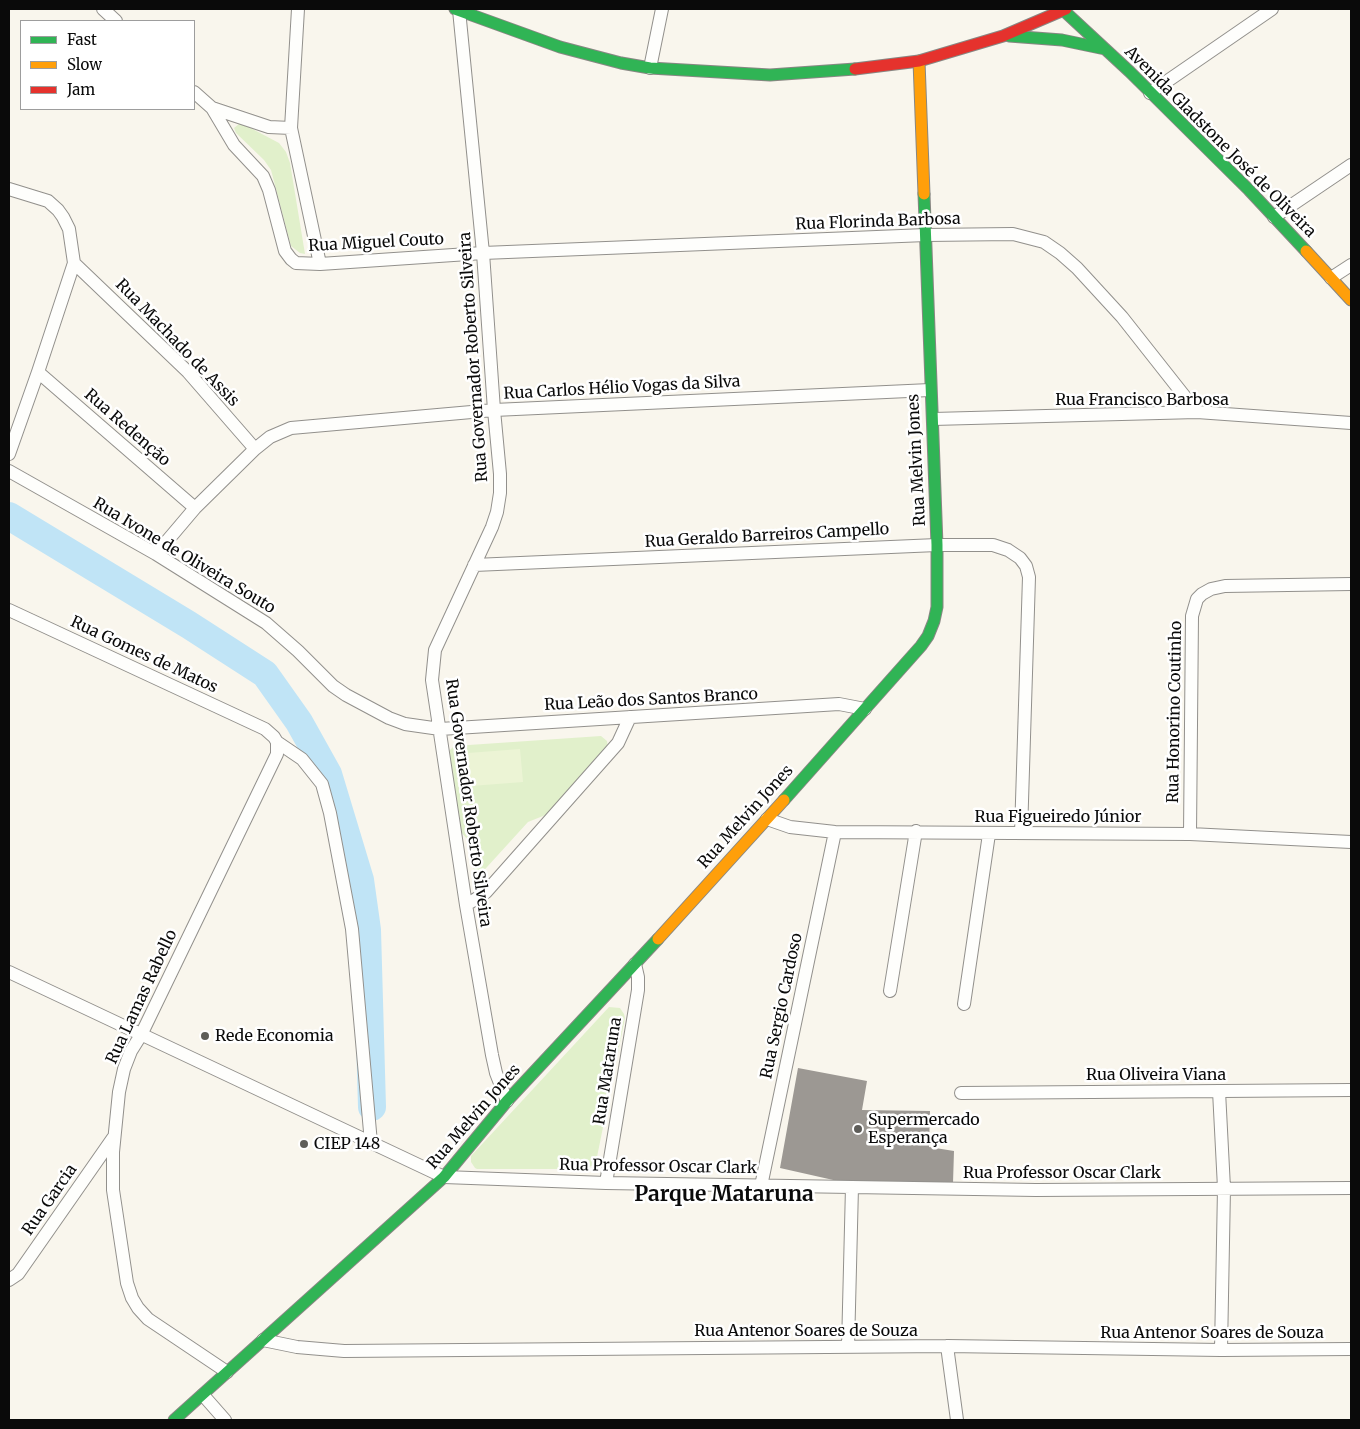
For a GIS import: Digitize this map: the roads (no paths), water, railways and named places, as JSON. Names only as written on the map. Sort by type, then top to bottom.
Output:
[{"type":"street","points":[[103,9],[115,20]]},
{"type":"street","points":[[298,9],[291,128],[320,264]]},
{"type":"street","points":[[650,68],[662,9]]},
{"type":"street","points":[[464,11],[560,47],[620,63],[650,68],[770,75],[845,70],[919,61],[1003,36],[1064,9]]},
{"type":"street","name":"Avenida Gladstone José de Oliveira","points":[[1064,9],[1249,190],[1351,300]]},
{"type":"street","points":[[1150,93],[1272,9]]},
{"type":"street","name":"Rua Governador Roberto Silveira","points":[[464,11],[500,493],[497,512],[435,650],[432,680],[466,905],[492,1055],[496,1073],[507,1101]]},
{"type":"street","points":[[1003,36],[1062,40],[1105,49]]},
{"type":"street","name":"Rua Melvin Jones","points":[[174,1420],[444,1177],[507,1101],[767,819],[865,710],[928,636],[938,607],[938,545],[930,390],[919,61]]},
{"type":"street","name":"Rua Miguel Couto","points":[[195,93],[212,108],[234,144],[267,182],[285,252],[296,262],[320,264],[483,254]]},
{"type":"street","points":[[212,108],[269,127],[291,128]]},
{"type":"street","points":[[1274,217],[1351,165]]},
{"type":"street","points":[[9,189],[48,201],[58,210],[64,217],[69,229],[74,263],[9,454]]},
{"type":"street","name":"Rua Florinda Barbosa","points":[[483,254],[926,235],[1013,234],[1044,242],[1060,253],[1084,275],[1122,317],[1197,412]]},
{"type":"street","name":"Rua Machado de Assis","points":[[74,263],[188,372],[255,449]]},
{"type":"street","points":[[1331,278],[1351,265]]},
{"type":"street","name":"Rua Redenção","points":[[38,372],[195,508]]},
{"type":"street","name":"Rua Carlos Hélio Vogas da Silva","points":[[156,554],[195,508],[255,449],[270,437],[291,428],[494,410],[930,390]]},
{"type":"street","name":"Rua Francisco Barbosa","points":[[933,420],[1197,412],[1351,423]]},
{"type":"street","name":"Rua Ivone de Oliveira Souto","points":[[9,471],[156,554],[266,624],[298,651],[333,686],[346,695],[389,718],[405,724],[440,729]]},
{"type":"street","name":"Rua Geraldo Barreiros Campello","points":[[474,565],[938,545],[993,545],[1008,550],[1020,558],[1026,566],[1029,577],[1021,833]]},
{"type":"street","name":"Rua Honorino Coutinho","points":[[1190,834],[1192,616],[1197,600],[1210,589],[1225,586],[1351,584]]},
{"type":"street","name":"Rua Gomes de Matos","points":[[9,610],[265,729],[274,737],[276,742]]},
{"type":"street","name":"Rua Leão dos Santos Branco","points":[[440,729],[839,704],[865,710]]},
{"type":"street","points":[[466,905],[486,892],[618,743],[630,717]]},
{"type":"street","points":[[276,742],[302,759],[322,784],[330,813],[352,929],[371,1143]]},
{"type":"street","name":"Rua Lamas Rabello","points":[[227,1372],[148,1319],[132,1298],[127,1283],[113,1190],[115,1136],[119,1092],[124,1069],[131,1051],[277,754],[276,742]]},
{"type":"street","name":"Rua Figueiredo Júnior","points":[[767,819],[790,827],[835,832],[1190,834],[1351,842]]},
{"type":"street","points":[[890,991],[916,831]]},
{"type":"street","name":"Rua Sergio Cardoso","points":[[761,1186],[835,832]]},
{"type":"street","points":[[964,1004],[989,834]]},
{"type":"street","name":"Rua Mataruna","points":[[606,1182],[638,990],[635,964]]},
{"type":"street","name":"Rua Professor Oscar Clark","points":[[9,972],[444,1177],[761,1186],[1036,1190],[1351,1188]]},
{"type":"street","name":"Rua Oliveira Viana","points":[[961,1093],[1351,1090]]},
{"type":"street","points":[[1219,1091],[1224,1188],[1221,1350]]},
{"type":"street","name":"Rua Garcia","points":[[9,1280],[18,1274],[115,1136]]},
{"type":"street","points":[[848,1347],[852,1187]]},
{"type":"street","name":"Rua Antenor Soares de Souza","points":[[263,1340],[297,1347],[344,1351],[948,1346],[1221,1350],[1351,1349]]},
{"type":"street","points":[[948,1346],[957,1420]]},
{"type":"street","points":[[203,1395],[225,1420]]},
{"type":"waterway","points":[[9,516],[189,625],[265,674],[299,722],[328,774],[360,880],[367,930],[372,1107]]},
{"type":"place","name":"Rede Economia","points":[[205,1036]]},
{"type":"place","name":"Supermercado Esperança","points":[[858,1129]]},
{"type":"place","name":"CIEP 148","points":[[304,1144]]},
{"type":"district","name":"Parque Mataruna","points":[[724,1195]]}]
